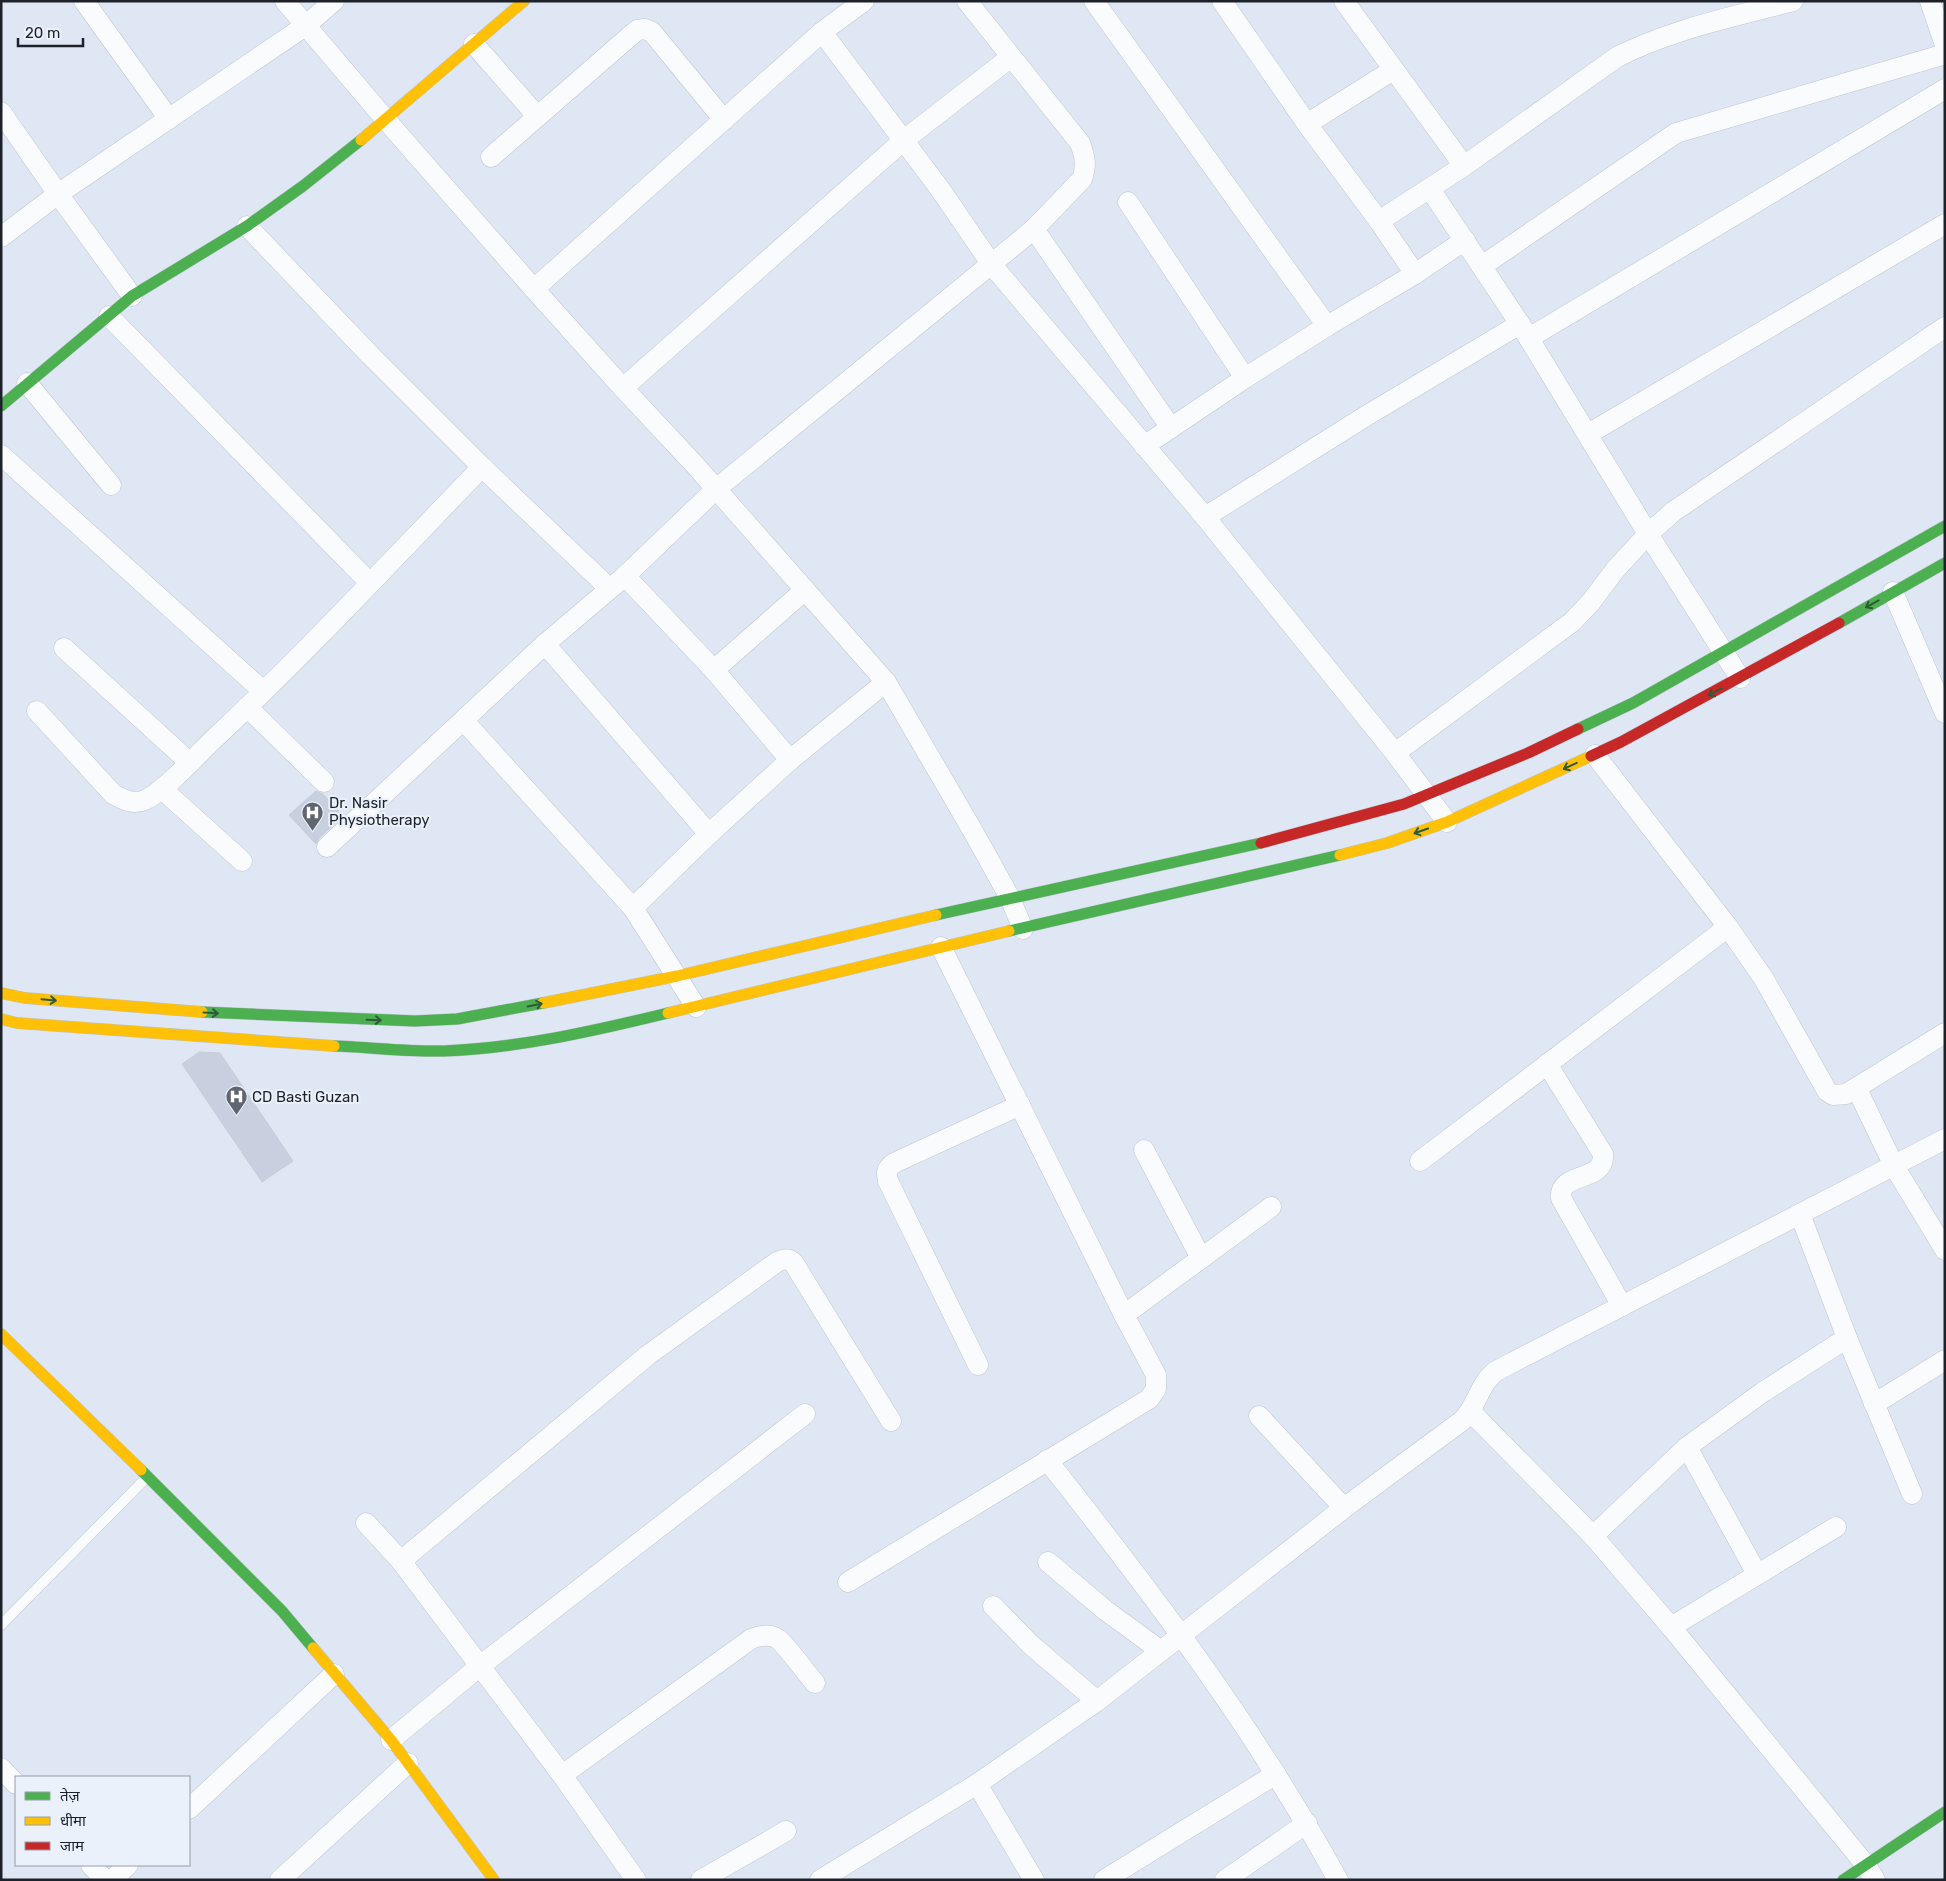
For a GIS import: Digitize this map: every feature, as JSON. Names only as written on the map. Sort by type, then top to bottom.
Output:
[{"type":"street","points":[[84,1],[169,119]]},
{"type":"street","points":[[285,1],[534,289],[716,489],[886,682],[974,833],[1010,898],[1023,928]]},
{"type":"street","points":[[1,237],[58,194],[305,26],[334,1]]},
{"type":"street","points":[[3,402],[132,296],[247,226],[304,186],[386,120],[524,1]]},
{"type":"street","points":[[534,289],[822,32],[864,1]]},
{"type":"street","points":[[328,847],[545,644],[625,576],[716,489],[1034,229],[1082,179],[1086,169],[1086,157],[1080,143],[967,1]]},
{"type":"street","points":[[1094,1],[1326,326]]},
{"type":"street","points":[[1222,1],[1307,124],[1380,221],[1415,274]]},
{"type":"street","points":[[1344,1],[1464,166]]},
{"type":"street","points":[[1380,221],[1464,166],[1617,57],[1644,43],[1679,31],[1793,1]]},
{"type":"street","points":[[1930,1],[1945,45]]},
{"type":"street","points":[[491,157],[637,30],[645,29],[652,32],[724,120]]},
{"type":"street","points":[[822,32],[904,140],[992,264],[1205,517],[1394,752],[1447,822]]},
{"type":"street","points":[[474,44],[537,116]]},
{"type":"street","points":[[1482,266],[1676,134],[1945,54]]},
{"type":"street","points":[[623,388],[904,140],[1011,57]]},
{"type":"street","points":[[1307,124],[1393,70]]},
{"type":"street","points":[[1205,517],[1366,416],[1524,331],[1945,90]]},
{"type":"street","points":[[1,112],[132,296]]},
{"type":"street","points":[[1430,188],[1524,331],[1648,534],[1740,678]]},
{"type":"street","points":[[1128,202],[1245,378]]},
{"type":"street","points":[[1588,434],[1945,224]]},
{"type":"street","points":[[247,226],[370,355],[482,467],[609,588]]},
{"type":"street","points":[[1034,229],[1171,428]]},
{"type":"street","points":[[1144,446],[1326,326],[1415,274],[1465,240]]},
{"type":"street","points":[[110,316],[370,584]]},
{"type":"street","points":[[1394,752],[1572,622],[1591,602],[1615,570],[1648,534],[1674,510],[1945,327]]},
{"type":"street","points":[[28,383],[111,485]]},
{"type":"street","points":[[1,455],[263,691]]},
{"type":"street","points":[[37,711],[113,794],[134,803],[145,800],[162,789],[247,707],[370,584],[482,467]]},
{"type":"street","points":[[1,993],[25,998],[208,1013],[415,1021],[457,1019],[506,1011],[677,976],[1010,898],[1250,846],[1404,804],[1537,749],[1633,703],[1945,526]]},
{"type":"street","points":[[1,1020],[17,1023],[320,1046],[443,1051],[529,1042],[589,1032],[942,947],[1262,874],[1387,842],[1447,822],[1595,755],[1740,678],[1945,563]]},
{"type":"street","points":[[625,576],[714,670],[790,760]]},
{"type":"street","points":[[714,670],[805,590]]},
{"type":"street","points":[[1893,592],[1945,713]]},
{"type":"street","points":[[545,644],[710,834]]},
{"type":"street","points":[[64,648],[189,762]]},
{"type":"street","points":[[633,908],[790,760],[886,682]]},
{"type":"street","points":[[247,707],[324,782]]},
{"type":"street","points":[[464,721],[633,908],[696,1007]]},
{"type":"street","points":[[1595,755],[1728,927],[1764,979],[1828,1091],[1833,1095],[1840,1096],[1857,1088],[1945,1033]]},
{"type":"street","points":[[162,789],[242,861]]},
{"type":"street","points":[[1420,1160],[1728,927]]},
{"type":"street","points":[[848,1582],[1149,1399],[1156,1389],[1156,1375],[1124,1315],[942,947]]},
{"type":"street","points":[[1547,1064],[1603,1154],[1603,1160],[1597,1171],[1568,1183],[1560,1191],[1561,1198],[1622,1306]]},
{"type":"street","points":[[1857,1088],[1894,1166],[1945,1250]]},
{"type":"street","points":[[978,1365],[886,1174],[887,1170],[894,1163],[1020,1105]]},
{"type":"street","points":[[820,1880],[977,1784],[1097,1701],[1344,1508],[1463,1420],[1470,1412],[1487,1378],[1496,1371],[1945,1139]]},
{"type":"street","points":[[1144,1150],[1201,1258]]},
{"type":"street","points":[[1124,1315],[1271,1207]]},
{"type":"street","points":[[1800,1214],[1847,1338],[1912,1494]]},
{"type":"street","points":[[401,1561],[648,1355],[777,1262],[784,1259],[794,1262],[891,1421]]},
{"type":"street","points":[[1,1334],[148,1476],[282,1611],[390,1740],[494,1880]]},
{"type":"street","points":[[1593,1536],[1687,1447],[1763,1392],[1847,1338]]},
{"type":"street","points":[[1874,1404],[1945,1360]]},
{"type":"street","points":[[1470,1412],[1593,1536],[1671,1627],[1870,1872]]},
{"type":"street","points":[[390,1740],[480,1666],[805,1414]]},
{"type":"street","points":[[1259,1416],[1344,1508]]},
{"type":"street","points":[[1687,1447],[1757,1574]]},
{"type":"street","points":[[1047,1460],[1139,1577],[1180,1635],[1276,1774],[1307,1823],[1338,1880]]},
{"type":"street","points":[[366,1523],[401,1561],[562,1775],[636,1880]]},
{"type":"street","points":[[1671,1627],[1836,1527]]},
{"type":"street","points":[[1048,1562],[1105,1610],[1161,1651]]},
{"type":"street","points":[[993,1606],[1032,1645],[1097,1701]]},
{"type":"street","points":[[562,1775],[750,1639],[759,1636],[778,1639],[815,1683]]},
{"type":"street","points":[[190,1807],[334,1674]]},
{"type":"street","points":[[280,1880],[408,1763]]},
{"type":"street","points":[[1,1768],[15,1783]]},
{"type":"street","points":[[1104,1880],[1276,1774]]},
{"type":"street","points":[[977,1784],[1034,1880]]},
{"type":"street","points":[[1843,1880],[1870,1872],[1945,1812]]},
{"type":"street","points":[[1225,1880],[1307,1823]]},
{"type":"street","points":[[701,1880],[786,1831]]},
{"type":"street","points":[[92,1866],[105,1880]]},
{"type":"street","points":[[112,1880],[127,1866]]},
{"type":"lane","points":[[1,1625],[148,1476]]},
{"type":"building","points":[[316,791],[323,794],[343,816],[319,838],[316,844],[289,815]]},
{"type":"building","points":[[199,1052],[220,1053],[293,1161],[262,1182],[182,1064]]},
{"type":"traffic: fast","points":[[1,406],[132,296],[247,226],[303,186],[361,140]]},
{"type":"traffic: fast","points":[[1578,729],[1633,703],[1945,526]]},
{"type":"traffic: fast","points":[[1839,623],[1945,563]]},
{"type":"traffic: fast","points":[[936,915],[1261,843]]},
{"type":"traffic: fast","points":[[1009,931],[1340,855]]},
{"type":"traffic: fast","points":[[202,1012],[415,1021],[457,1019],[543,1003]]},
{"type":"traffic: fast","points":[[334,1046],[431,1051],[472,1049],[557,1038],[668,1013]]},
{"type":"traffic: fast","points":[[141,1470],[282,1611],[313,1648]]},
{"type":"traffic: fast","points":[[1843,1880],[1945,1812]]},
{"type":"traffic: slow","points":[[361,140],[524,1]]},
{"type":"traffic: slow","points":[[1340,855],[1387,843],[1447,822],[1591,756]]},
{"type":"traffic: slow","points":[[543,1003],[677,976],[936,915]]},
{"type":"traffic: slow","points":[[668,1013],[1009,931]]},
{"type":"traffic: slow","points":[[1,993],[25,998],[202,1012]]},
{"type":"traffic: slow","points":[[1,1019],[17,1023],[334,1046]]},
{"type":"traffic: slow","points":[[1,1334],[141,1470]]},
{"type":"traffic: slow","points":[[313,1648],[391,1740],[494,1880]]},
{"type":"traffic: jam","points":[[1591,756],[1621,742],[1839,623]]},
{"type":"traffic: jam","points":[[1261,843],[1404,804],[1528,753],[1578,729]]},
{"type":"place","name":"Dr. Nasir Physiotherapy","points":[[313,831]]},
{"type":"place","name":"CD Basti Guzan","points":[[236,1116]]}]
